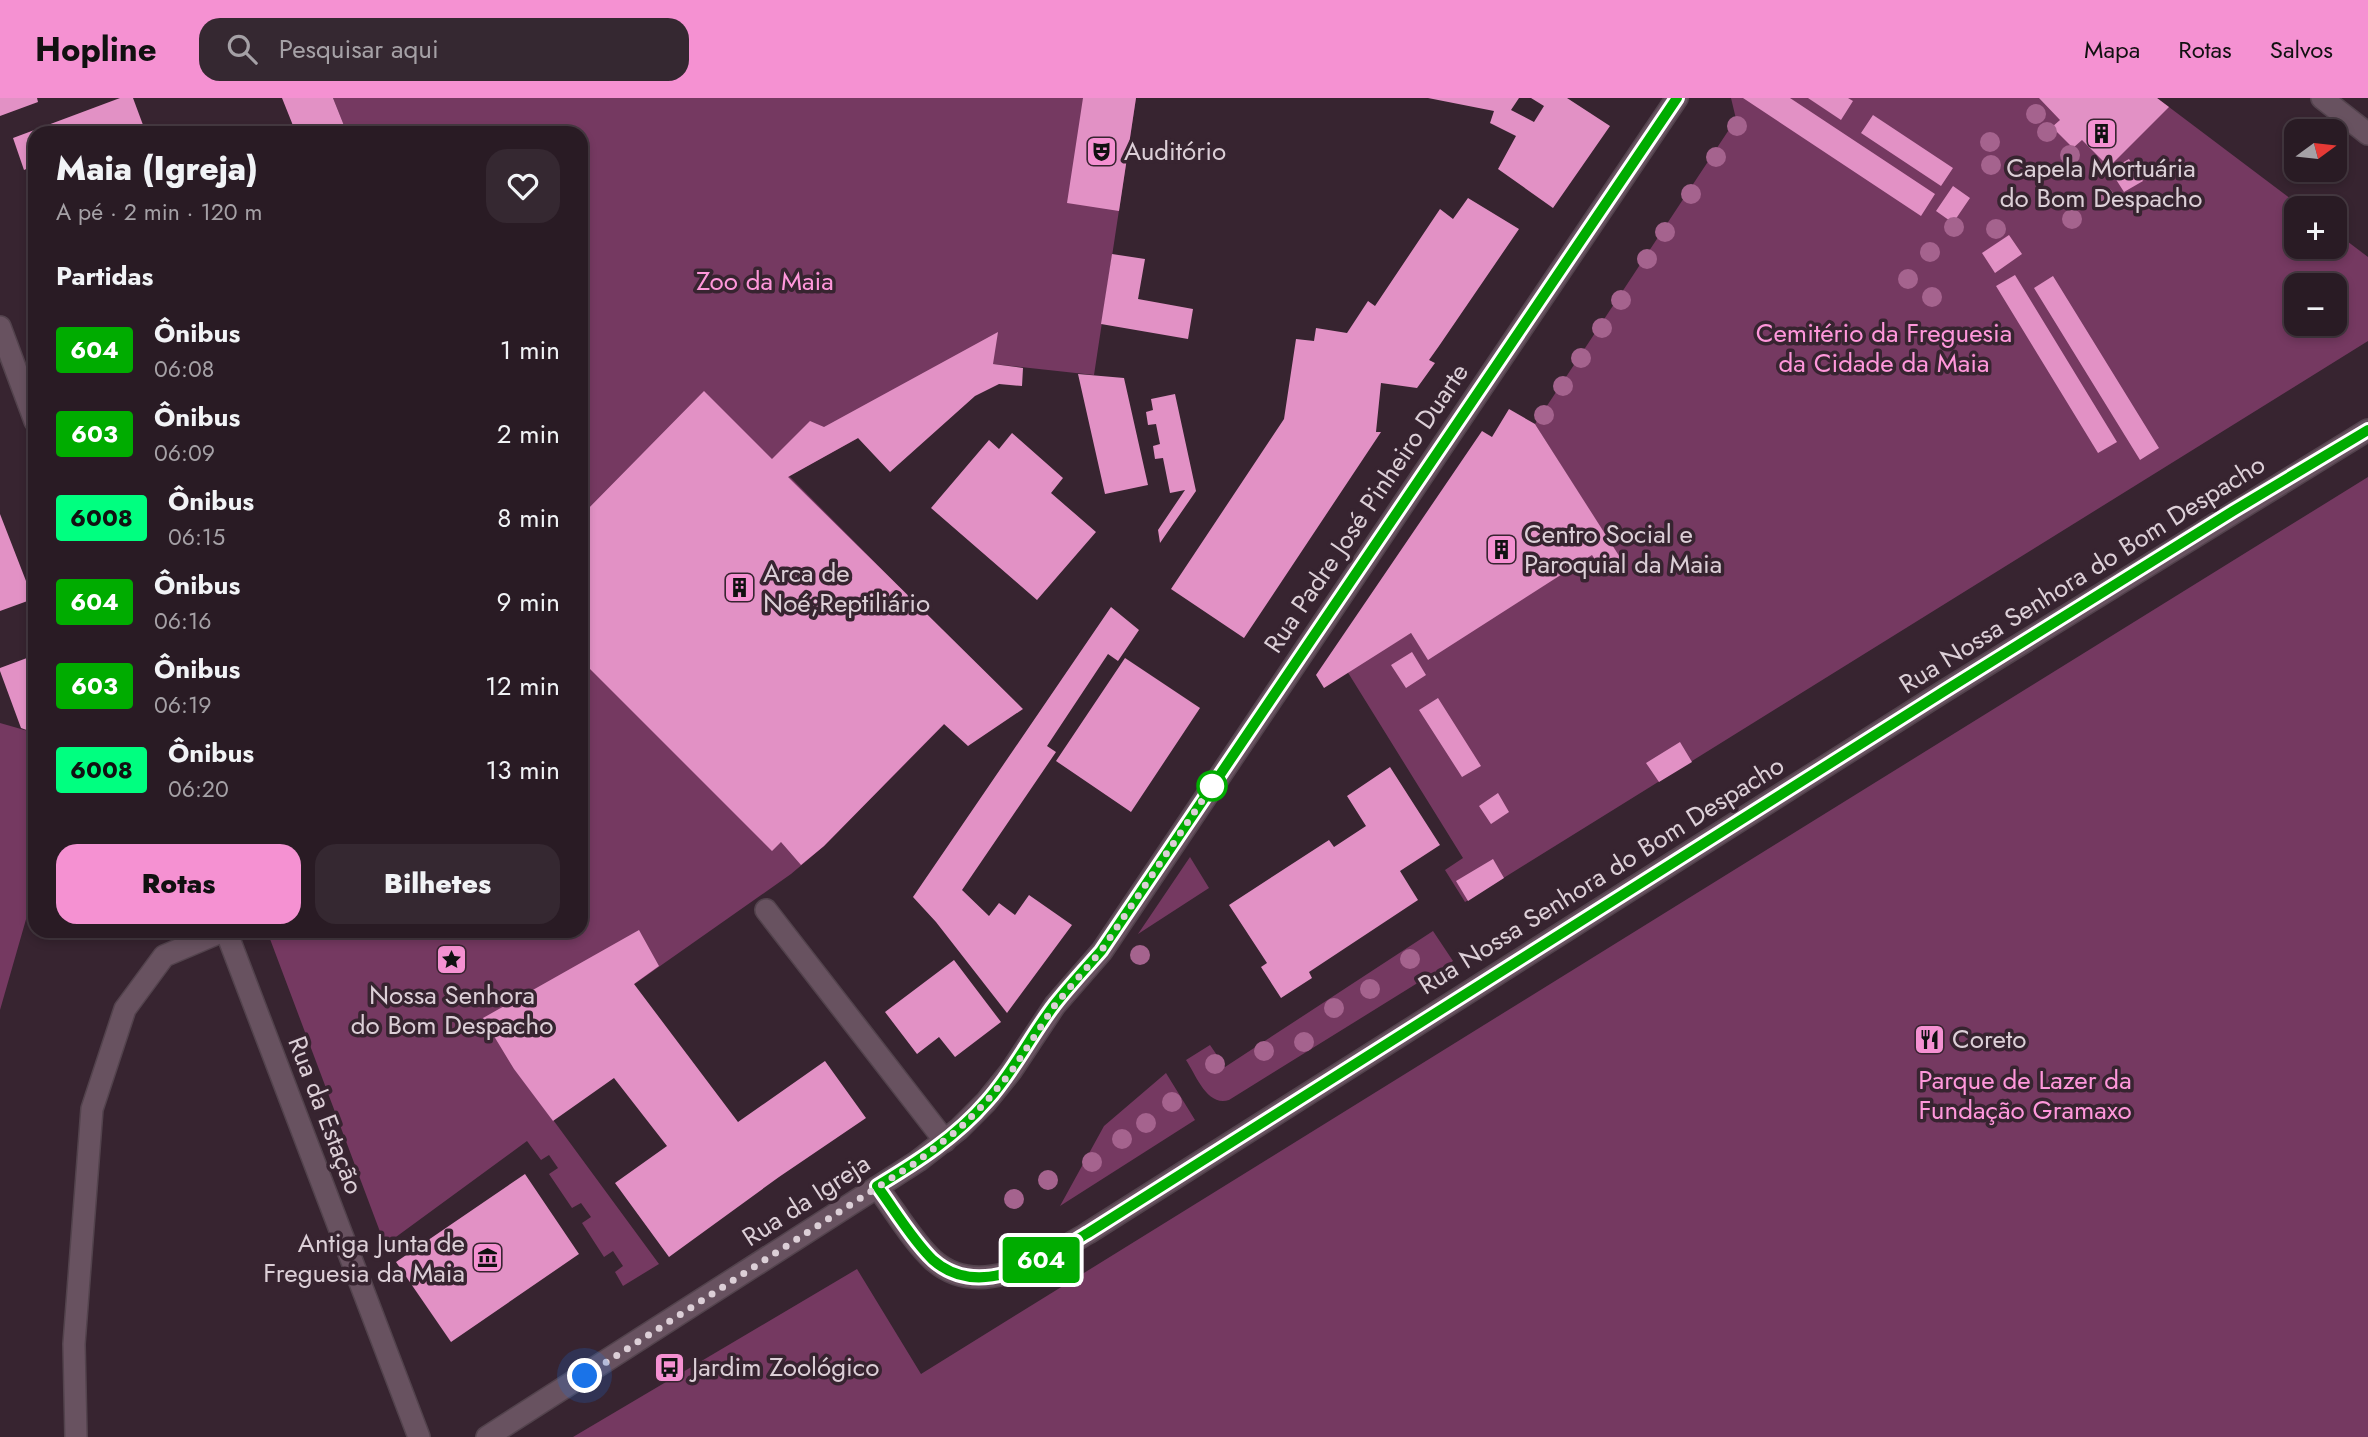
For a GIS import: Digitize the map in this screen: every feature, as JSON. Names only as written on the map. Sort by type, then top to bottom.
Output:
[{"type":"main road","name":"Rua Padre José Pinheiro Duarte","points":[[1101,951],[1677,98]]},
{"type":"main road","points":[[2322,98],[2368,134]]},
{"type":"main road","points":[[0,327],[28,402]]},
{"type":"main road","name":"Rua Nossa Senhora do Bom Despacho","points":[[877,1186],[923,1248],[950,1271],[964,1276],[1005,1274],[1047,1257],[1946,690],[2368,430]]},
{"type":"main road","points":[[766,910],[945,1141]]},
{"type":"main road","points":[[76,1437],[74,1344],[92,1109],[125,1009],[164,956],[207,938]]},
{"type":"main road","name":"Rua da Estação","points":[[227,938],[419,1437]]},
{"type":"main road","name":"Rua da Igreja","points":[[487,1437],[918,1161],[945,1141],[986,1102],[1011,1072],[1055,1005],[1101,951]]},
{"type":"green space","name":"Zoo da Maia","points":[[333,98],[1136,98],[1094,375],[993,364],[789,476],[990,678],[824,846],[791,874],[515,1068],[659,1264],[623,1286],[615,1272],[623,1266],[613,1251],[604,1257],[582,1223],[591,1217],[581,1203],[572,1208],[549,1174],[558,1168],[549,1155],[541,1160],[527,1141],[385,1245],[270,938],[588,938],[588,126],[344,126]]},
{"type":"green space","name":"Cemitério da Freguesia da Cidade da Maia","points":[[1731,98],[2157,98],[2287,196],[2284,196],[2284,259],[2347,259],[2347,241],[2368,257],[2368,341],[1465,902],[1445,870],[1463,858],[1347,671],[1411,633],[1428,659],[1610,543],[1535,424],[1736,119]]},
{"type":"green space","name":"Parque de Lazer da Fundação Gramaxo","points":[[2368,477],[2368,1437],[573,1437],[857,1269],[921,1374]]},
{"type":"green space","points":[[0,723],[28,731],[28,912],[0,1010]]},
{"type":"green space","points":[[1190,857],[1209,888],[1138,934]]},
{"type":"green space","points":[[1433,931],[1453,961],[1229,1100],[1214,1099],[1198,1081],[1186,1060],[1210,1045],[1225,1067]]},
{"type":"green space","points":[[1166,1073],[1195,1120],[1060,1206],[1104,1126]]},
{"type":"building","points":[[0,98],[37,98],[38,102],[0,116]]},
{"type":"building","points":[[120,98],[133,98],[143,126],[45,126]]},
{"type":"building","points":[[282,98],[333,98],[344,126],[293,126]]},
{"type":"building","name":"Auditório","points":[[1083,98],[1136,98],[1119,211],[1067,203]]},
{"type":"building","points":[[1428,98],[1519,98],[1511,110],[1534,122],[1544,106],[1531,98],[1567,98],[1610,126],[1553,208],[1498,169],[1516,136],[1490,123],[1494,111]]},
{"type":"building","points":[[1743,98],[1790,98],[1935,194],[1921,216]]},
{"type":"building","points":[[1808,98],[1848,98],[1853,101],[1841,120]]},
{"type":"building","name":"Capela Mortuária do Bom Despacho","points":[[2039,98],[2157,98],[2169,107],[2109,167],[2082,140],[2073,148],[2052,127],[2060,120]]},
{"type":"building","points":[[1873,115],[1953,168],[1941,186],[1861,133]]},
{"type":"building","points":[[28,132],[28,168],[24,170],[13,138]]},
{"type":"building","points":[[2129,159],[2143,181],[2124,192],[2110,170]]},
{"type":"building","points":[[1953,186],[1970,198],[1953,223],[1936,211]]},
{"type":"building","points":[[1468,198],[1519,229],[1429,360],[1435,363],[1417,388],[1381,383],[1376,432],[1381,432],[1244,638],[1171,589],[1284,419],[1296,339],[1314,341],[1316,328],[1347,333],[1368,301],[1375,306],[1440,209],[1453,219]]},
{"type":"building","points":[[2009,235],[2022,254],[1995,273],[1982,253]]},
{"type":"building","points":[[1112,254],[1145,259],[1138,299],[1193,309],[1188,339],[1101,324]]},
{"type":"building","points":[[2015,275],[2117,442],[2098,453],[1996,286]]},
{"type":"building","points":[[2053,276],[2159,448],[2140,460],[2034,288]]},
{"type":"building","name":"Arca de Noé;Reptiliário","points":[[998,332],[993,364],[1023,368],[1022,386],[999,384],[975,396],[890,472],[858,438],[788,477],[1023,709],[968,746],[944,724],[824,846],[801,865],[781,842],[772,851],[588,667],[588,509],[704,391],[772,459],[810,421],[824,427]]},
{"type":"building","points":[[1078,374],[1124,378],[1148,485],[1105,494]]},
{"type":"building","points":[[1175,394],[1196,491],[1160,543],[1158,530],[1185,490],[1170,493],[1163,458],[1155,459],[1153,446],[1160,444],[1156,424],[1148,425],[1146,412],[1153,410],[1151,399]]},
{"type":"building","name":"Centro Social e Paroquial da Maia","points":[[1509,409],[1535,424],[1623,562],[1604,574],[1592,555],[1428,660],[1411,633],[1324,688],[1316,675],[1482,431],[1492,437]]},
{"type":"building","points":[[1012,433],[1063,478],[1051,493],[1096,532],[1037,600],[931,508],[989,440],[999,449]]},
{"type":"building","points":[[0,514],[28,586],[28,601],[0,611]]},
{"type":"building","points":[[1111,607],[1139,630],[1118,661],[1108,654],[1047,746],[1056,752],[962,890],[989,916],[999,903],[1015,915],[1029,895],[1072,925],[1007,1013],[936,922],[913,897]]},
{"type":"building","points":[[1412,652],[1426,675],[1406,688],[1391,665]]},
{"type":"building","points":[[28,658],[28,730],[21,728],[0,668]]},
{"type":"building","points":[[1125,658],[1200,708],[1131,812],[1056,761]]},
{"type":"building","points":[[1438,698],[1481,766],[1462,777],[1419,710]]},
{"type":"building","points":[[1680,742],[1692,762],[1659,782],[1646,763]]},
{"type":"building","points":[[1390,767],[1440,845],[1400,871],[1418,900],[1309,972],[1312,978],[1281,998],[1261,967],[1267,963],[1229,905],[1329,840],[1334,847],[1366,826],[1347,796]]},
{"type":"building","points":[[1498,793],[1509,812],[1491,824],[1479,806]]},
{"type":"building","points":[[1493,859],[1504,878],[1468,901],[1456,881]]},
{"type":"building","points":[[639,930],[659,966],[634,984],[738,1122],[825,1061],[866,1118],[669,1257],[615,1183],[667,1146],[614,1078],[553,1121],[514,1069],[483,1018]]},
{"type":"building","points":[[954,960],[1001,1022],[955,1057],[939,1037],[917,1054],[885,1012]]},
{"type":"building","name":"Antiga Junta de Freguesia da Maia","points":[[525,1174],[579,1254],[451,1342],[396,1262]]},
{"type":"bus line","name":"604","points":[[1677,98],[1101,951],[1055,1005],[1011,1072],[986,1102],[945,1141],[877,1186],[923,1248],[950,1271],[964,1276],[981,1277],[1005,1274],[1047,1257],[1088,1233],[1946,690],[2368,430]]},
{"type":"place","name":"Capela Mortuária do Bom Despacho","points":[[2101,133]]},
{"type":"place","name":"Auditório","points":[[1101,151]]},
{"type":"place","name":"Centro Social e Paroquial da Maia","points":[[1501,549]]},
{"type":"place","name":"Arca de Noé;Reptiliário","points":[[740,588]]},
{"type":"place","name":"Nossa Senhora do Bom Despacho","points":[[452,959]]},
{"type":"place","name":"Coreto","points":[[1929,1039]]},
{"type":"place","name":"Antiga Junta de Freguesia da Maia","points":[[488,1258]]},
{"type":"place","name":"Jardim Zoológico","points":[[669,1367]]},
{"type":"route","points":[[585,1376],[918,1161],[959,1129],[1011,1072],[1055,1005],[1101,951],[1212,786]]}]
